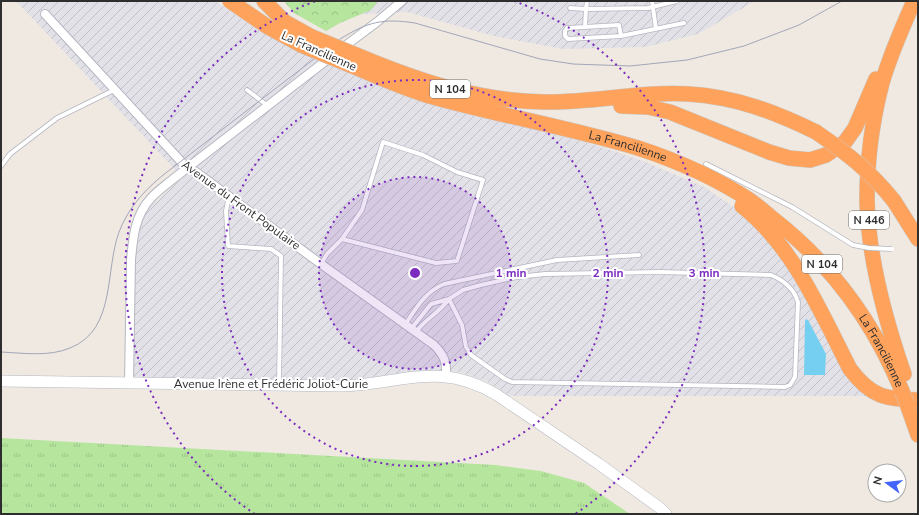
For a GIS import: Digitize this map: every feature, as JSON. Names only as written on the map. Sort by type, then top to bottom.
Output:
[{"type":"highway","name":"La Francilienne","points":[[230,1],[268,27],[356,61],[471,94],[493,98],[538,102],[583,101],[664,94],[689,94],[752,105],[773,112],[816,132],[843,151],[869,173],[894,201],[918,239]]},
{"type":"highway","name":"La Francilienne","points":[[264,1],[307,41]]},
{"type":"highway","name":"N 446","points":[[909,397],[909,387],[893,340],[880,288],[870,236],[868,200],[869,153],[874,119],[883,82],[893,51],[914,1]]},
{"type":"highway","points":[[583,101],[596,106],[648,107],[670,112],[769,152],[789,158],[810,160],[826,155],[845,142],[855,128],[882,62],[893,51]]},
{"type":"highway","name":"La Francilienne","points":[[356,61],[387,81],[426,95],[613,141],[705,169],[752,202],[790,232],[818,259],[843,288],[869,325],[909,397],[918,435]]},
{"type":"highway","points":[[705,169],[712,186],[728,195],[762,223],[784,248],[808,287],[850,369],[857,379],[867,388],[886,398],[909,397]]},
{"type":"main road","name":"Avenue Irène et Frédéric Joliot-Curie","points":[[1,381],[358,386],[416,376],[446,376],[473,382],[497,395],[599,464],[660,508],[666,514]]},
{"type":"street","points":[[129,383],[131,260],[135,227],[139,216],[152,197],[187,168],[269,106],[402,1]]},
{"type":"street","name":"Avenue du Front Populaire","points":[[45,14],[187,168],[196,172],[441,352],[445,358],[446,376]]},
{"type":"lane","points":[[585,26],[587,1]]},
{"type":"lane","points":[[652,1],[656,30]]},
{"type":"lane","points":[[570,8],[638,9],[677,1]]},
{"type":"lane","points":[[621,36],[619,25],[567,28],[565,32],[565,36],[568,39],[621,36],[684,23]]},
{"type":"lane","points":[[1,166],[10,154],[57,118],[115,89]]},
{"type":"lane","points":[[247,90],[269,106]]},
{"type":"lane","points":[[321,264],[327,254],[342,239],[362,210],[383,142],[423,155],[457,172],[483,180],[457,261],[436,263],[342,239]]},
{"type":"lane","points":[[705,169],[792,207],[853,245],[870,248],[892,249]]},
{"type":"lane","points":[[229,196],[226,211],[228,246],[271,249],[281,256],[279,385]]},
{"type":"lane","points":[[411,329],[428,294],[444,284],[557,260],[639,255]]},
{"type":"lane","points":[[411,329],[421,326],[436,314],[449,299],[463,290],[481,284],[517,278],[545,274],[659,272],[771,274],[778,277],[791,288],[796,295],[798,302],[795,378],[790,385],[785,388],[512,382],[505,379],[471,355],[466,347],[462,325],[449,299]]},
{"type":"lane","points":[[411,329],[431,304],[449,299]]},
{"type":"shaded area","points":[[16,1],[215,1],[267,35],[394,92],[430,103],[585,142],[641,160],[704,187],[740,211],[771,241],[870,396],[511,396],[486,381],[460,372],[430,370],[343,381],[196,378],[132,379],[134,263],[137,235],[142,220],[150,207],[183,178]]},
{"type":"shaded area","points":[[290,1],[755,1],[698,34],[645,47],[563,49],[494,36],[407,12],[304,17]]},
{"type":"green space","points":[[284,1],[378,1],[371,10],[340,23],[326,31],[294,13]]},
{"type":"green space","points":[[1,438],[495,465],[541,471],[584,483],[630,514],[1,514]]},
{"type":"water","points":[[806,319],[808,320],[826,354],[825,375],[804,375]]},
{"type":"tram line","points":[[1,352],[36,354],[53,353],[70,348],[86,339],[96,326],[103,311],[116,241],[122,225],[131,209],[142,196],[167,172],[340,39],[367,25],[384,21],[415,23],[540,59],[573,64],[630,66],[687,60],[744,46],[799,25],[842,1]]}]
